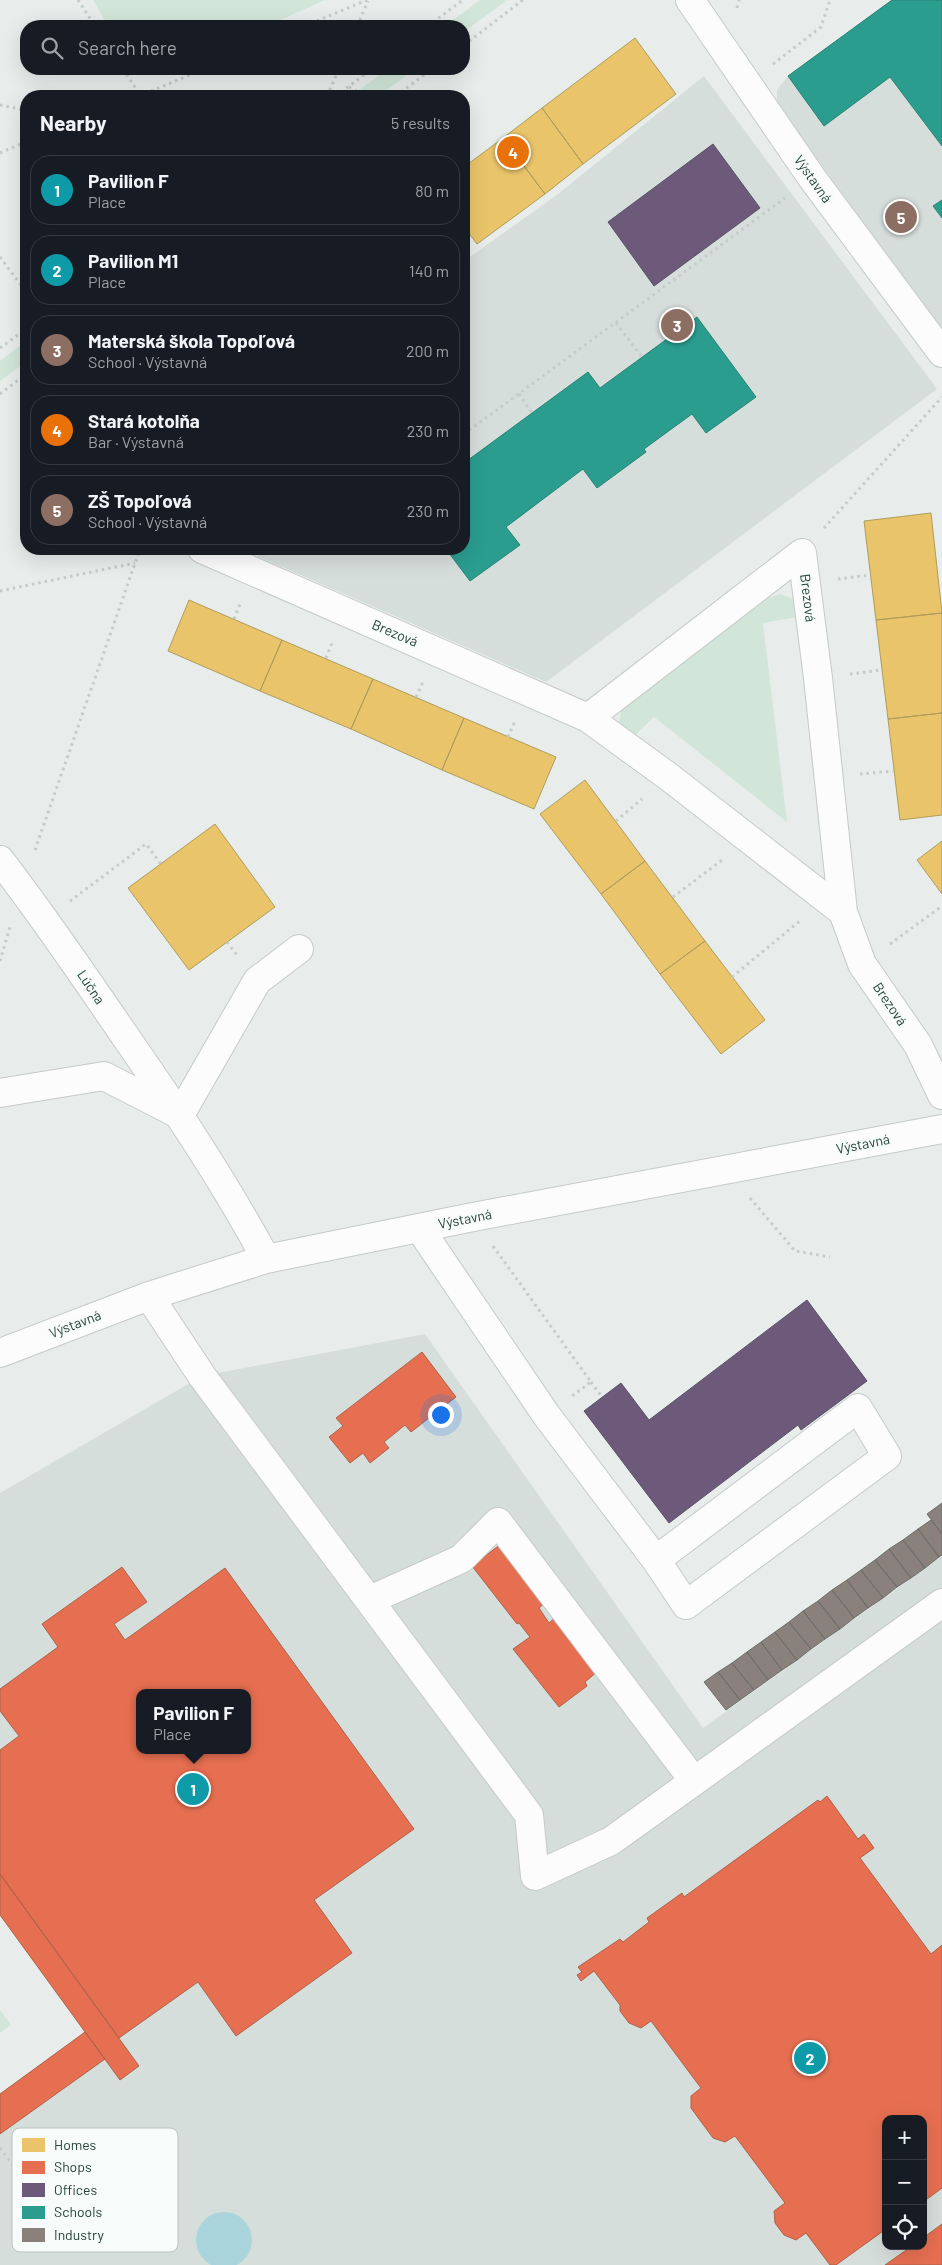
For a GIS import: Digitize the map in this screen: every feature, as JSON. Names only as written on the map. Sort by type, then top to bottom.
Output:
[{"type":"street","name":"Výstavná","points":[[690,0],[812,178],[942,353]]},
{"type":"street","name":"Brezová","points":[[588,718],[802,553]]},
{"type":"street","name":"Brezová","points":[[802,553],[818,678],[835,905],[862,964],[918,1045],[942,1095]]},
{"type":"street","name":"Brezová","points":[[216,555],[588,718],[835,905]]},
{"type":"street","name":"Lúčna","points":[[0,860],[46,920],[180,1115],[246,1222],[266,1259]]},
{"type":"street","points":[[0,1093],[104,1076],[180,1115],[257,981],[299,949]]},
{"type":"street","name":"Výstavná","points":[[0,1354],[149,1296],[266,1259],[942,1129]]},
{"type":"street","points":[[420,1229],[547,1416],[656,1560],[686,1606],[887,1456],[858,1408],[656,1560]]},
{"type":"street","points":[[149,1296],[202,1376],[529,1815],[535,1876],[611,1841],[942,1604]]},
{"type":"street","points":[[370,1600],[462,1559],[498,1522],[694,1781]]},
{"type":"path","points":[[78,0],[91,20]]},
{"type":"path","points":[[319,20],[367,0]]},
{"type":"path","points":[[359,20],[367,0]]},
{"type":"path","points":[[436,20],[463,0]]},
{"type":"path","points":[[470,40],[523,0]]},
{"type":"path","points":[[747,84],[821,28],[830,0]]},
{"type":"path","points":[[127,75],[136,90]]},
{"type":"path","points":[[154,90],[190,75]]},
{"type":"path","points":[[330,90],[336,75]]},
{"type":"path","points":[[343,90],[364,75]]},
{"type":"path","points":[[404,90],[424,75]]},
{"type":"path","points":[[348,86],[355,90]]},
{"type":"path","points":[[0,105],[20,109]]},
{"type":"path","points":[[0,153],[20,145]]},
{"type":"path","points":[[470,430],[812,178]]},
{"type":"path","points":[[0,257],[20,284]]},
{"type":"path","points":[[616,323],[642,357]]},
{"type":"path","points":[[0,348],[20,333]]},
{"type":"path","points":[[0,394],[20,379]]},
{"type":"path","points":[[519,394],[532,413]]},
{"type":"path","points":[[802,553],[942,397]]},
{"type":"path","points":[[0,961],[22,888],[138,555]]},
{"type":"path","points":[[0,591],[135,563]]},
{"type":"path","points":[[673,898],[749,839]]},
{"type":"path","points":[[46,920],[146,844],[161,864]]},
{"type":"path","points":[[732,977],[835,905]]},
{"type":"path","points":[[862,964],[942,906]]},
{"type":"path","points":[[747,1195],[795,1250],[830,1257]]},
{"type":"path","points":[[491,1244],[602,1397]]},
{"type":"path","points":[[547,1416],[591,1382]]},
{"type":"path","points":[[0,2148],[12,2164]]},
{"type":"shaded area","points":[[892,0],[942,0],[942,329],[777,105],[777,90],[788,76]]},
{"type":"shaded area","points":[[704,76],[937,389],[546,682],[254,555],[470,555],[470,257],[558,194]]},
{"type":"shaded area","points":[[425,1334],[703,1728],[942,1556],[942,2265],[0,2265],[0,2094],[85,2032],[0,1915],[0,1493],[202,1376]]},
{"type":"green space","points":[[93,0],[325,0],[280,20],[105,20]]},
{"type":"green space","points":[[480,0],[507,0],[470,28],[470,20],[453,20]]},
{"type":"green space","points":[[380,75],[407,75],[387,90],[359,90]]},
{"type":"green space","points":[[20,346],[20,366],[0,381],[0,361]]},
{"type":"green space","points":[[781,594],[795,600],[803,616],[763,623],[787,822],[654,717],[625,745],[618,726],[622,708],[760,600]]},
{"type":"green space","points":[[0,2010],[11,2025],[0,2033]]},
{"type":"water","points":[[218,2212],[230,2212],[240,2216],[248,2224],[252,2234],[252,2246],[248,2256],[235,2266],[213,2266],[208,2264],[200,2256],[196,2246],[196,2234],[200,2224],[208,2216]]},
{"type":"building: Homes","points":[[635,38],[676,94],[583,164],[542,108]]},
{"type":"building: Homes","points":[[542,108],[583,164],[545,194],[503,138]]},
{"type":"building: Homes","points":[[503,138],[545,194],[477,244],[470,235],[470,163]]},
{"type":"building: Homes","points":[[931,513],[942,613],[876,620],[864,521]]},
{"type":"building: Homes","points":[[189,600],[282,640],[260,691],[168,651]]},
{"type":"building: Homes","points":[[942,613],[942,713],[888,719],[876,620]]},
{"type":"building: Homes","points":[[282,640],[373,679],[351,729],[260,691]]},
{"type":"building: Homes","points":[[373,679],[464,718],[442,770],[351,729]]},
{"type":"building: Homes","points":[[942,713],[942,815],[900,820],[888,719]]},
{"type":"building: Homes","points":[[464,718],[556,757],[534,809],[442,770]]},
{"type":"building: Homes","points":[[585,780],[645,861],[601,894],[540,814]]},
{"type":"building: Homes","points":[[215,824],[275,907],[189,970],[128,888]]},
{"type":"building: Homes","points":[[942,841],[942,894],[917,860]]},
{"type":"building: Homes","points":[[645,861],[705,941],[660,974],[601,894]]},
{"type":"building: Homes","points":[[705,941],[765,1020],[721,1054],[660,974]]},
{"type":"building: Shops","points":[[422,1352],[456,1397],[411,1432],[405,1425],[384,1442],[389,1448],[370,1463],[363,1453],[350,1463],[329,1437],[343,1426],[336,1418]]},
{"type":"building: Shops","points":[[501,1544],[546,1602],[539,1608],[549,1623],[556,1617],[598,1671],[585,1682],[587,1686],[559,1707],[513,1649],[530,1637],[519,1623],[517,1624],[472,1566]]},
{"type":"building: Shops","points":[[122,1567],[147,1602],[114,1624],[125,1640],[225,1568],[414,1829],[314,1900],[352,1953],[236,2036],[198,1982],[119,2038],[0,1874],[0,1750],[19,1736],[0,1711],[0,1689],[58,1647],[42,1624]]},
{"type":"building: Shops","points":[[827,1796],[858,1839],[864,1834],[874,1848],[860,1858],[931,1954],[942,1945],[942,2188],[927,2199],[927,2115],[882,2115],[882,2232],[836,2265],[830,2265],[806,2233],[796,2240],[784,2235],[775,2223],[774,2211],[785,2203],[735,2136],[725,2142],[713,2138],[691,2108],[691,2096],[701,2088],[651,2021],[641,2028],[629,2023],[620,2011],[620,2005],[594,1971],[581,1981],[577,1975],[582,1972],[578,1967],[620,1939],[623,1942],[649,1922],[647,1918],[682,1893],[684,1897],[818,1800],[820,1802]]},
{"type":"building: Shops","points":[[0,1874],[139,2066],[120,2080],[0,1915]]},
{"type":"building: Shops","points":[[85,2032],[105,2059],[0,2134],[0,2094]]},
{"type":"building: Shops","points":[[942,2224],[942,2265],[885,2265],[906,2250],[927,2250],[927,2235]]},
{"type":"building: Offices","points":[[713,144],[760,208],[654,286],[608,222]]},
{"type":"building: Offices","points":[[807,1300],[867,1381],[801,1430],[798,1425],[669,1523],[584,1411],[621,1383],[649,1420]]},
{"type":"building: Schools","points":[[892,0],[942,0],[942,146],[890,77],[824,126],[788,76]]},
{"type":"building: Schools","points":[[942,200],[942,218],[933,206]]},
{"type":"building: Schools","points":[[697,317],[756,397],[706,433],[692,414],[644,449],[646,452],[597,488],[583,469],[506,527],[520,545],[470,581],[450,555],[470,555],[470,459],[588,372],[600,388]]},
{"type":"building: Industry","points":[[942,1503],[942,1534],[927,1514]]},
{"type":"building: Industry","points":[[931,1520],[942,1534],[942,1555],[939,1557],[918,1529]]},
{"type":"building: Industry","points":[[918,1529],[939,1557],[925,1568],[903,1540]]},
{"type":"building: Industry","points":[[903,1540],[925,1568],[911,1578],[889,1549]]},
{"type":"building: Industry","points":[[889,1549],[911,1578],[897,1587],[875,1560]]},
{"type":"building: Industry","points":[[875,1560],[897,1587],[883,1598],[861,1570]]},
{"type":"building: Industry","points":[[861,1570],[883,1598],[868,1608],[847,1580]]},
{"type":"building: Industry","points":[[847,1580],[868,1608],[854,1618],[832,1590]]},
{"type":"building: Industry","points":[[832,1590],[854,1618],[840,1629],[818,1601]]},
{"type":"building: Industry","points":[[818,1601],[840,1629],[825,1639],[803,1611]]},
{"type":"building: Industry","points":[[803,1611],[825,1639],[811,1649],[789,1622]]},
{"type":"building: Industry","points":[[789,1622],[811,1649],[797,1660],[775,1632]]},
{"type":"building: Industry","points":[[775,1632],[797,1660],[782,1670],[761,1642]]},
{"type":"building: Industry","points":[[761,1642],[782,1670],[768,1680],[747,1652]]},
{"type":"building: Industry","points":[[747,1652],[768,1680],[754,1690],[732,1663]]},
{"type":"building: Industry","points":[[732,1663],[754,1690],[740,1700],[718,1672]]},
{"type":"building: Industry","points":[[718,1672],[740,1700],[726,1710],[704,1682]]},
{"type":"place","name":"Stará kotolňa","points":[[513,152]]},
{"type":"place","name":"ZŠ Topoľová","points":[[901,217]]},
{"type":"place","name":"Materská škola Topoľová","points":[[677,325]]},
{"type":"place","name":"Pavilion F","points":[[193,1789]]},
{"type":"place","name":"Pavilion M1","points":[[810,2058]]}]
